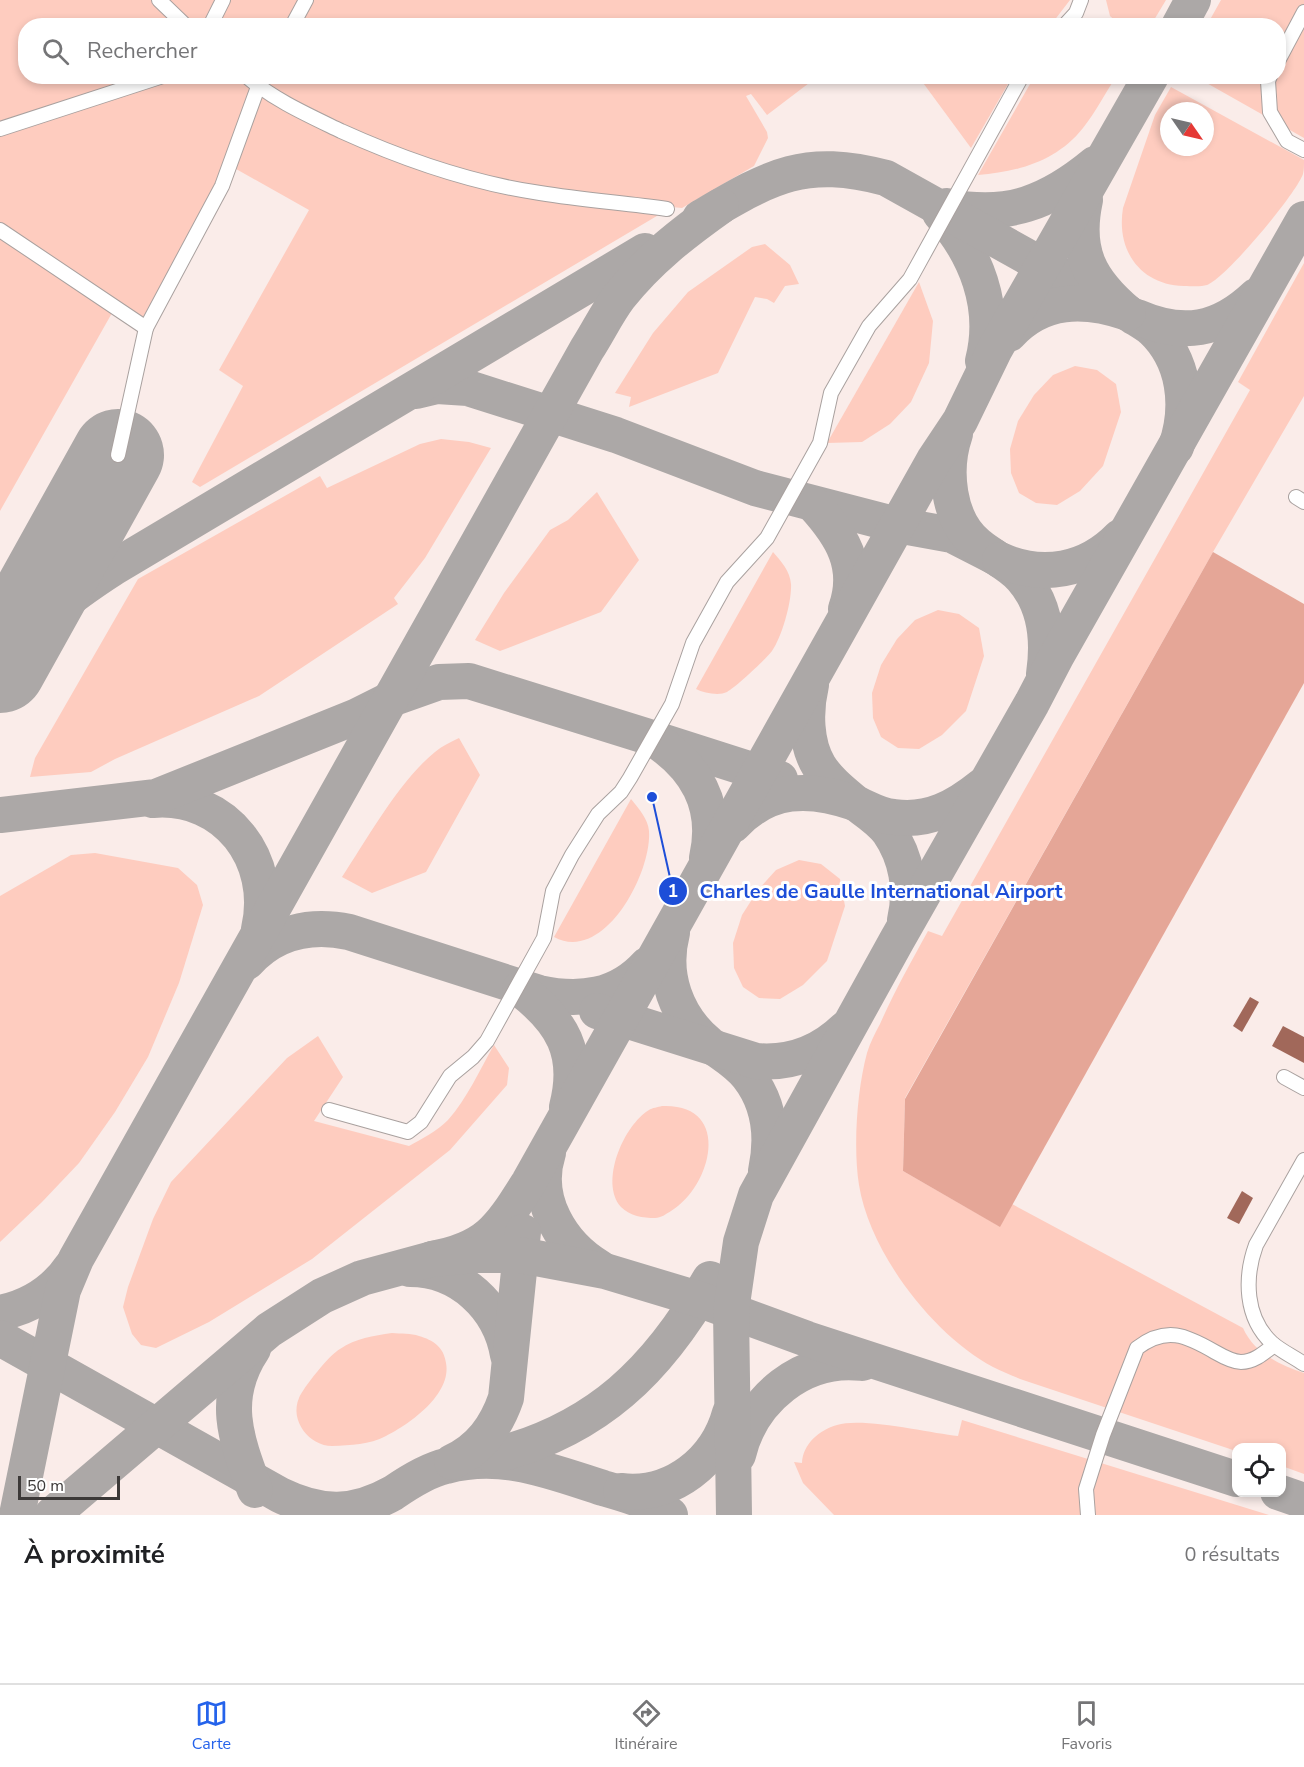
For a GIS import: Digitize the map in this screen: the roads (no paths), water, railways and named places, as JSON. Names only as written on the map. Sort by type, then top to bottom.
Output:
[{"type":"lane","points":[[159,0],[178,18]]},
{"type":"lane","points":[[214,18],[223,0]]},
{"type":"lane","points":[[296,18],[306,0]]},
{"type":"lane","points":[[1071,18],[1081,0]]},
{"type":"lane","points":[[1286,46],[1304,12]]},
{"type":"lane","points":[[0,129],[138,84]]},
{"type":"lane","points":[[118,455],[146,328],[222,186],[260,84]]},
{"type":"lane","points":[[264,84],[302,113],[423,165],[472,179],[540,193],[667,209]]},
{"type":"lane","points":[[329,1110],[408,1132],[421,1122],[450,1076],[473,1057],[486,1041],[544,938],[553,891],[572,855],[598,814],[621,792],[630,778],[672,704],[693,643],[727,582],[767,538],[820,443],[831,393],[869,326],[910,279],[1018,84]]},
{"type":"lane","points":[[1268,84],[1270,111],[1287,141],[1304,150]]},
{"type":"lane","points":[[0,230],[146,328]]},
{"type":"lane","points":[[1284,1077],[1304,1088]]},
{"type":"lane","points":[[1304,1160],[1265,1228],[1250,1261],[1248,1282],[1250,1306],[1264,1335],[1274,1345],[1304,1364]]},
{"type":"lane","points":[[1088,1515],[1086,1490],[1103,1435],[1137,1348],[1148,1340],[1163,1334],[1178,1335],[1239,1362],[1262,1355],[1274,1345]]},
{"type":"place","name":"Charles de Gaulle International Airport","points":[[652,797]]}]
